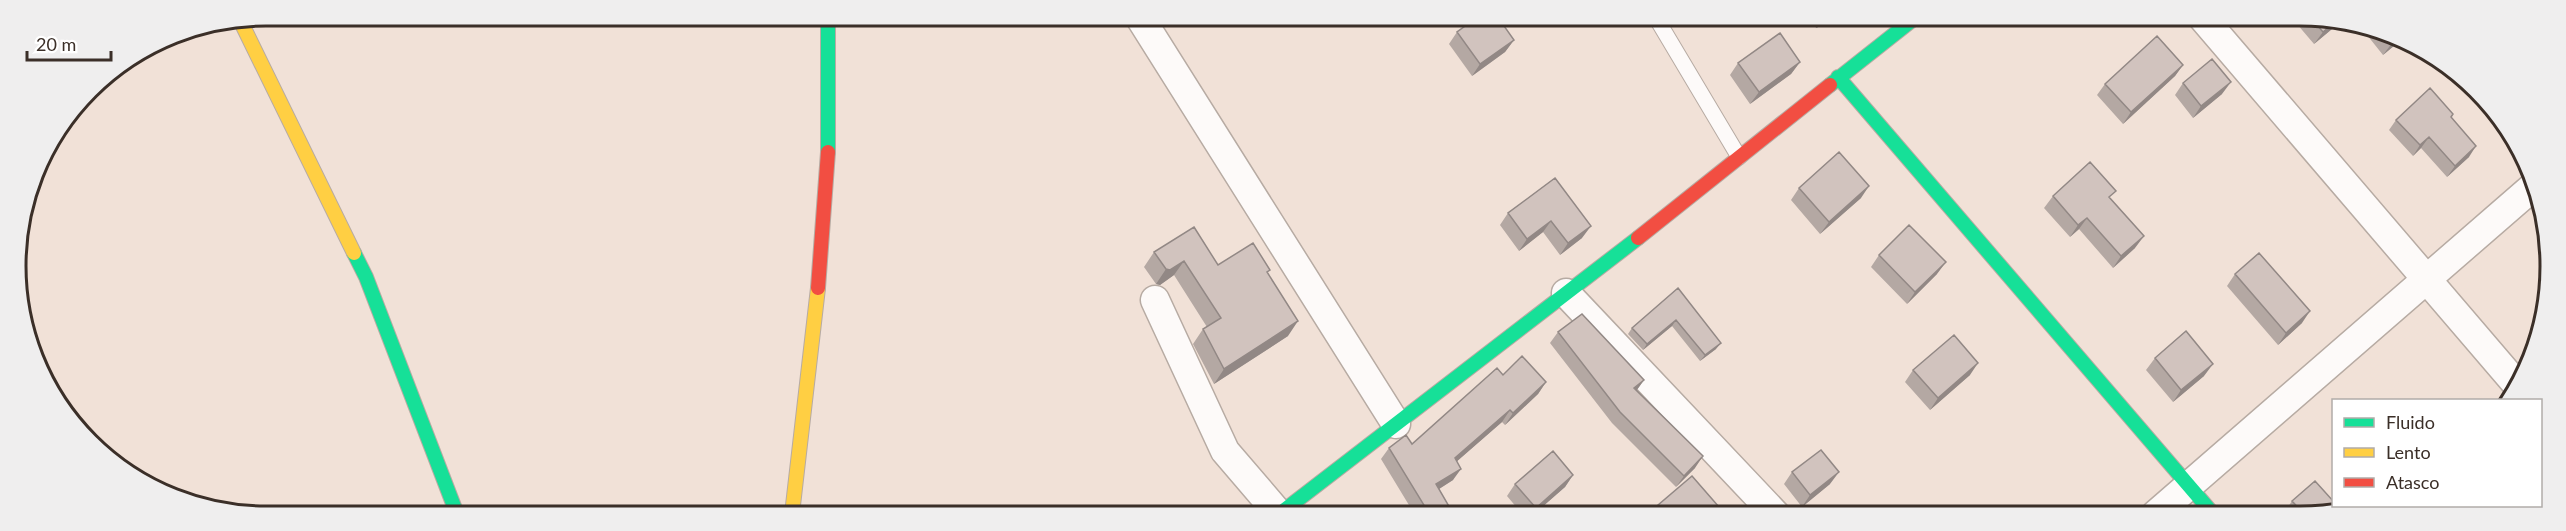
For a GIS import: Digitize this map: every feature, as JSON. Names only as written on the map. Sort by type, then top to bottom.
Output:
[{"type":"street","points":[[793,506],[824,216],[829,119],[828,26]]},
{"type":"street","points":[[1145,26],[1396,424]]},
{"type":"street","points":[[1288,506],[1566,294],[1904,26]]},
{"type":"street","points":[[2210,26],[2512,379]]},
{"type":"street","points":[[243,27],[366,277],[455,506]]},
{"type":"street","points":[[1838,77],[2207,506]]},
{"type":"street","points":[[2167,506],[2529,191]]},
{"type":"street","points":[[1566,294],[1767,506]]},
{"type":"street","points":[[1155,300],[1225,451],[1271,506]]},
{"type":"lane","points":[[1661,26],[1739,157]]},
{"type":"building","points":[[1465,26],[1504,26],[1514,40],[1480,64],[1457,32]]},
{"type":"building","points":[[2318,26],[2328,28],[2323,32]]},
{"type":"building","points":[[1780,33],[1800,62],[1759,92],[1738,63]]},
{"type":"building","points":[[2157,36],[2183,65],[2131,112],[2105,84]]},
{"type":"building","points":[[2212,59],[2231,82],[2201,106],[2183,83]]},
{"type":"building","points":[[2430,88],[2453,114],[2451,117],[2476,146],[2455,166],[2429,137],[2420,145],[2396,120]]},
{"type":"building","points":[[1839,152],[1869,186],[1829,222],[1799,188]]},
{"type":"building","points":[[2090,162],[2116,191],[2109,197],[2144,236],[2121,256],[2087,218],[2078,225],[2053,196]]},
{"type":"building","points":[[1555,178],[1591,226],[1568,243],[1551,221],[1527,239],[1508,213]]},
{"type":"building","points":[[1909,225],[1946,262],[1915,292],[1879,255]]},
{"type":"building","points":[[1194,227],[1218,265],[1253,243],[1270,270],[1267,272],[1298,321],[1224,369],[1203,329],[1221,318],[1184,261],[1170,270],[1166,269],[1154,252]]},
{"type":"building","points":[[2259,253],[2310,311],[2286,333],[2235,274]]},
{"type":"building","points":[[1678,288],[1721,343],[1705,355],[1676,320],[1647,344],[1632,328]]},
{"type":"building","points":[[1582,314],[1644,380],[1634,388],[1703,456],[1684,476],[1620,412],[1558,332]]},
{"type":"building","points":[[2186,331],[2213,364],[2181,390],[2155,358]]},
{"type":"building","points":[[1954,335],[1978,363],[1938,398],[1913,370]]},
{"type":"building","points":[[1522,356],[1546,382],[1513,413],[1510,410],[1455,458],[1461,469],[1436,484],[1449,506],[1424,506],[1389,448],[1406,435],[1412,444],[1497,368],[1503,375]]},
{"type":"building","points":[[1821,450],[1839,472],[1810,495],[1792,472]]},
{"type":"building","points":[[1553,451],[1573,475],[1538,506],[1534,506],[1515,484]]},
{"type":"building","points":[[1692,476],[1718,506],[1657,506]]},
{"type":"building","points":[[2315,481],[2332,500],[2332,503],[2297,506],[2292,501]]},
{"type":"traffic: fast","points":[[828,26],[828,152]]},
{"type":"traffic: fast","points":[[1830,85],[1905,26]]},
{"type":"traffic: fast","points":[[1838,77],[2206,506]]},
{"type":"traffic: fast","points":[[1290,506],[1638,238]]},
{"type":"traffic: fast","points":[[354,253],[366,277],[454,506]]},
{"type":"traffic: slow","points":[[243,27],[354,253]]},
{"type":"traffic: slow","points":[[793,506],[818,288]]},
{"type":"traffic: jam","points":[[1638,238],[1830,85]]},
{"type":"traffic: jam","points":[[818,288],[828,152]]}]
